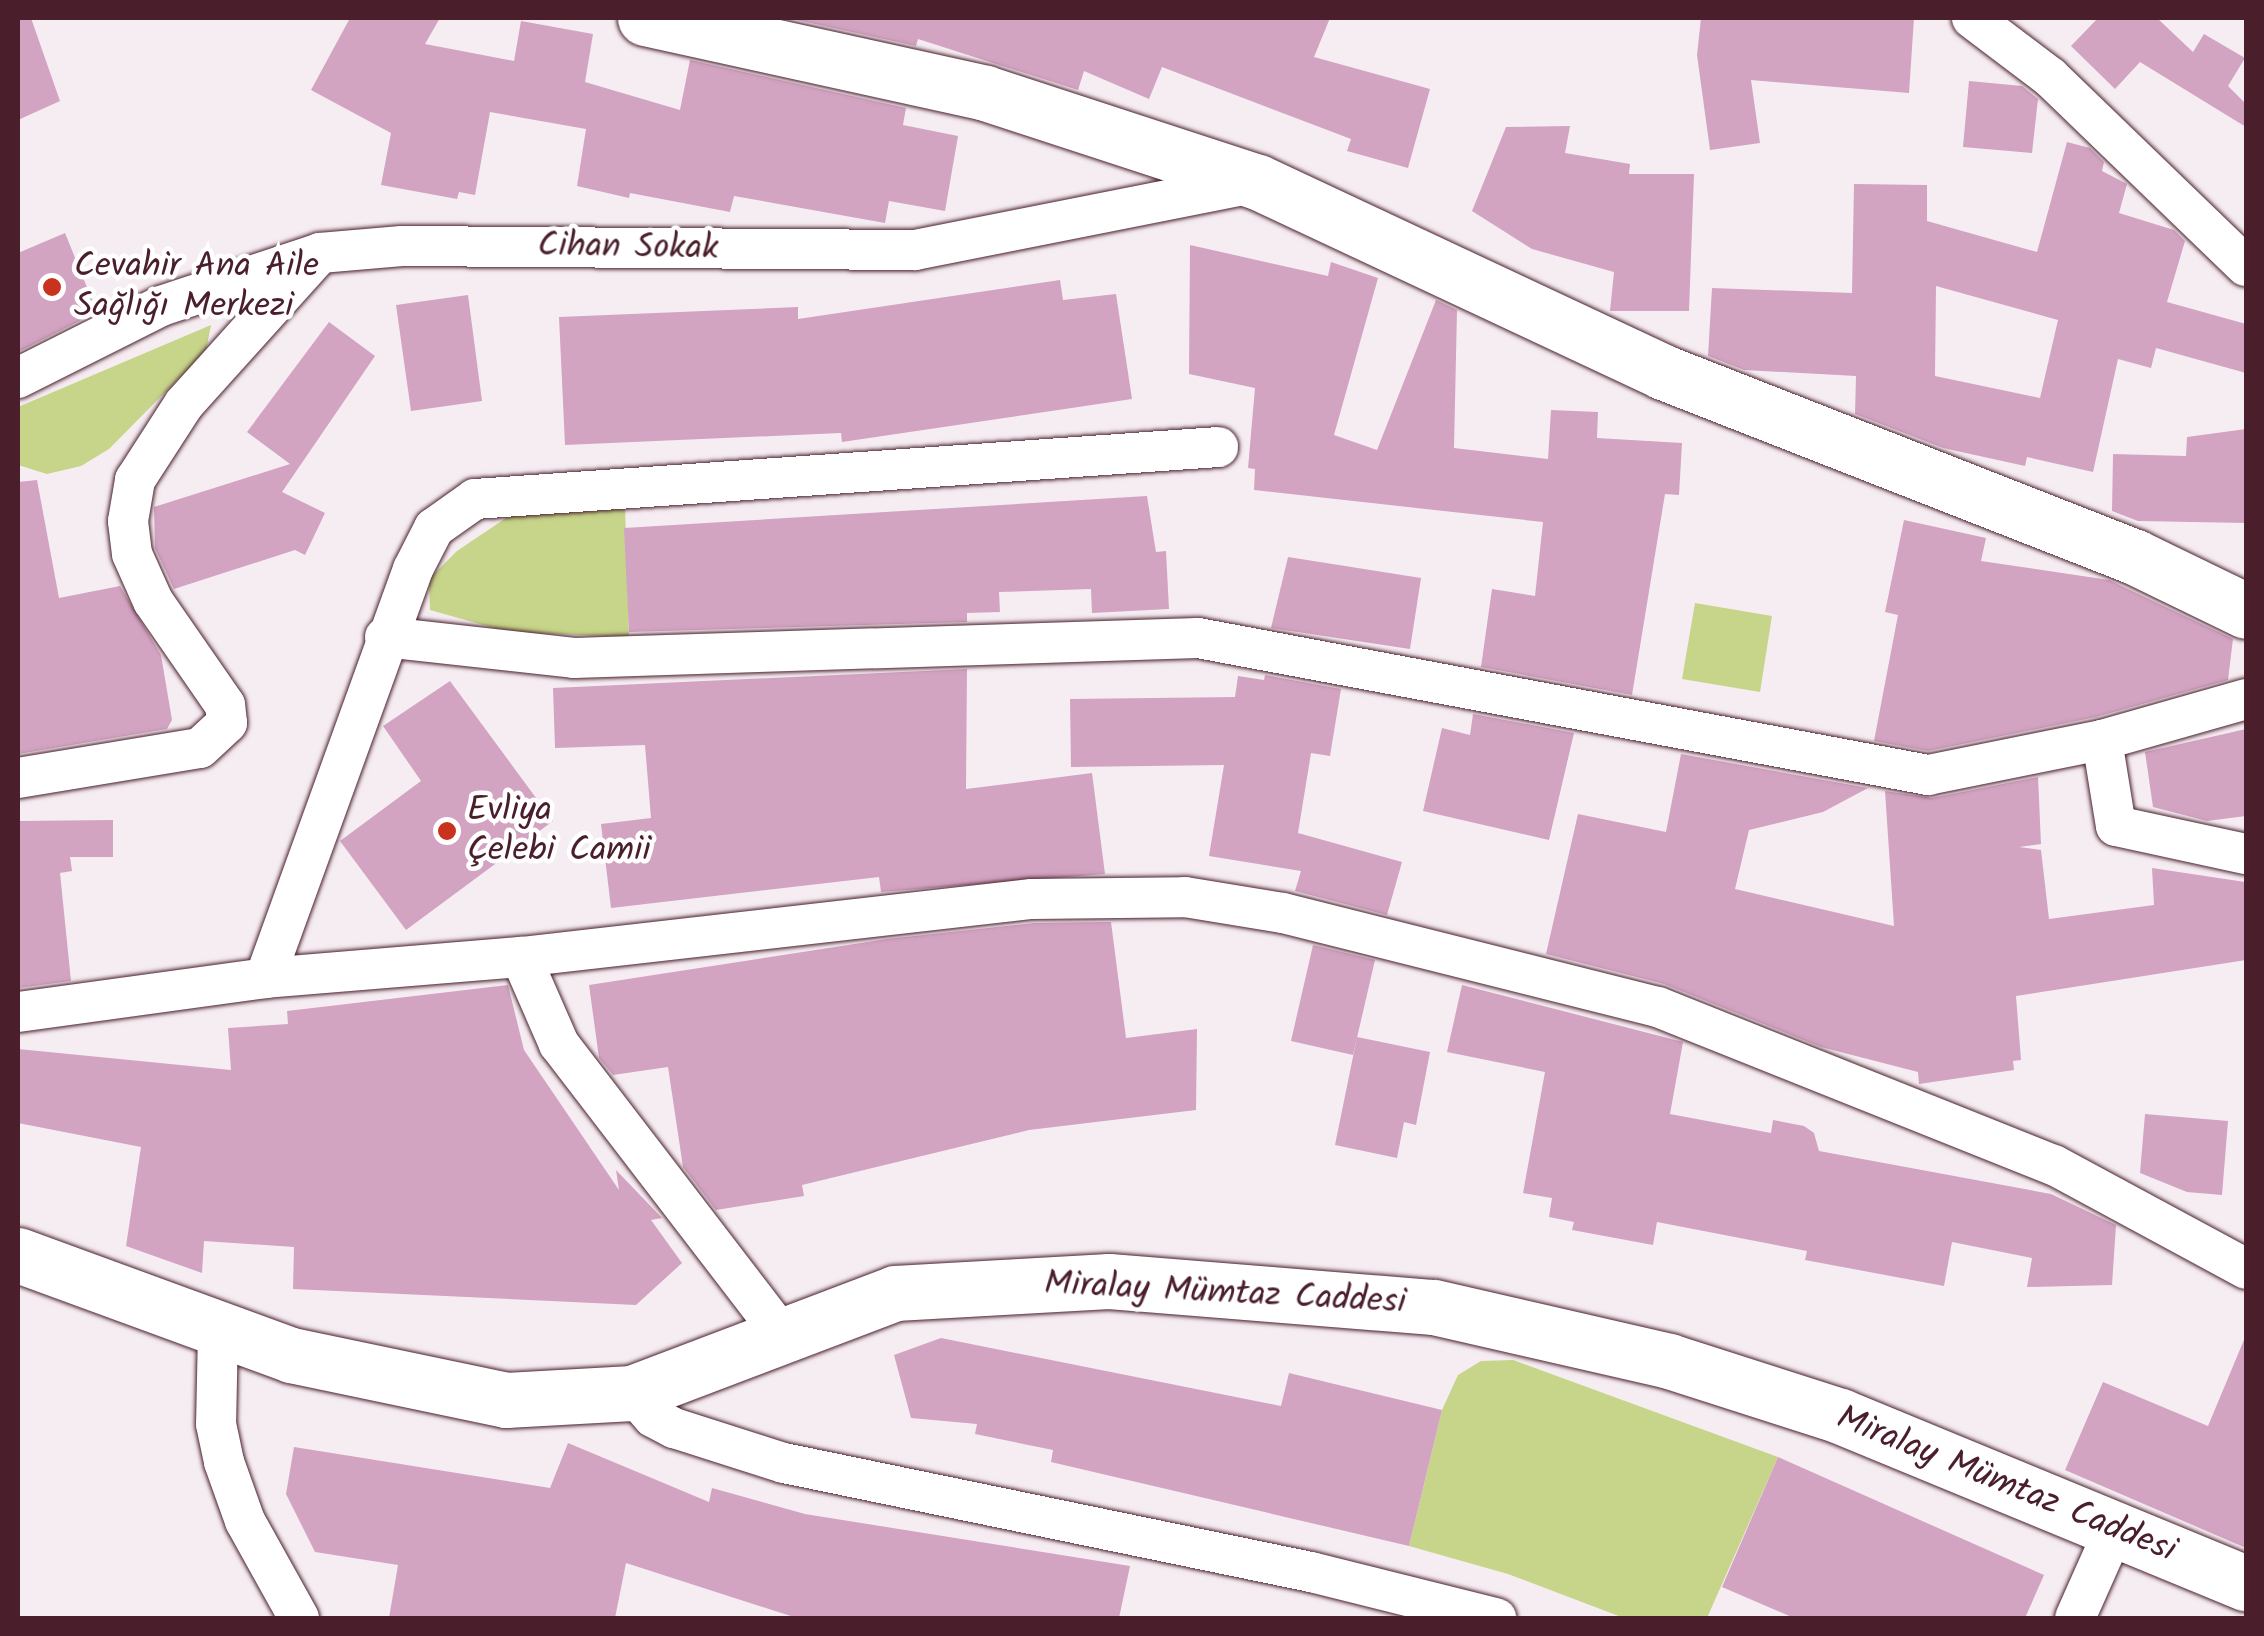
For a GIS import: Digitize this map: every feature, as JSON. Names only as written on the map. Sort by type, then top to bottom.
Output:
[{"type":"main road","points":[[646,18],[715,38],[985,93],[1258,182],[1663,372],[2134,557],[2246,611]]},
{"type":"main road","name":"Miralay Mümtaz Caddesi","points":[[18,1255],[218,1331],[364,1374],[506,1400],[632,1393],[895,1293],[1031,1282],[1245,1289],[1434,1307],[1670,1362],[1840,1416],[2246,1583]]},
{"type":"street","points":[[1972,18],[2015,29],[2246,266]]},
{"type":"street","name":"Cihan Sokak","points":[[18,378],[161,306],[320,254],[402,246],[915,250],[1258,182]]},
{"type":"street","points":[[18,778],[200,748],[226,723],[225,705],[154,601],[132,554],[128,520],[135,480],[184,404],[320,254]]},
{"type":"street","points":[[265,978],[385,637],[434,528],[475,498],[1218,446]]},
{"type":"street","points":[[385,637],[574,658],[1198,638],[1928,776],[2102,740],[2246,699]]},
{"type":"street","points":[[2102,740],[2116,826],[2246,854]]},
{"type":"street","points":[[18,1012],[265,978],[522,957],[1074,896],[1185,897],[1283,913],[1658,1007],[2054,1165],[2246,1269]]},
{"type":"street","points":[[522,957],[559,1044],[783,1336]]},
{"type":"street","points":[[218,1331],[216,1424],[224,1462],[246,1521],[299,1618]]},
{"type":"street","points":[[632,1393],[652,1417],[674,1428],[784,1463],[1292,1568],[1496,1618]]},
{"type":"street","points":[[2075,1618],[2115,1528]]},
{"type":"green space","points":[[211,325],[206,351],[109,449],[81,466],[47,474],[18,465],[18,407]]},
{"type":"green space","points":[[625,506],[629,637],[508,632],[430,610],[429,579],[457,551],[512,514]]},
{"type":"green space","points":[[1695,603],[1772,616],[1760,692],[1682,679]]},
{"type":"green space","points":[[1513,1360],[1778,1457],[1707,1618],[1624,1618],[1508,1574],[1409,1546],[1442,1410],[1458,1375],[1481,1361]]},
{"type":"building","points":[[18,18],[31,18],[60,101],[18,120]]},
{"type":"building","points":[[350,18],[440,18],[425,44],[514,61],[521,21],[593,34],[585,82],[680,110],[690,60],[906,108],[903,125],[958,136],[945,211],[889,201],[885,223],[734,196],[730,212],[630,193],[629,198],[577,186],[586,129],[490,112],[475,195],[459,192],[457,199],[381,185],[391,133],[311,90]]},
{"type":"building","points":[[788,18],[1330,18],[1314,57],[1430,89],[1408,168],[1347,151],[1351,139],[1162,67],[1149,99],[1084,71],[1078,90],[918,39],[916,46]]},
{"type":"building","points":[[1701,18],[1914,18],[1909,93],[1751,80],[1760,143],[1710,150],[1697,55]]},
{"type":"building","points":[[2098,18],[2157,18],[2193,52],[2204,34],[2245,58],[2228,86],[2246,104],[2246,127],[2140,62],[2115,89],[2071,46]]},
{"type":"building","points":[[1969,81],[2022,86],[2038,99],[2032,153],[1963,147]]},
{"type":"building","points":[[1570,126],[1565,153],[1630,164],[1629,174],[1694,174],[1689,311],[1610,311],[1614,272],[1532,249],[1472,211],[1506,127]]},
{"type":"building","points":[[2067,142],[2090,148],[2104,162],[2102,171],[2127,184],[2119,213],[2174,230],[2185,241],[2167,302],[2246,324],[2246,373],[2156,348],[2151,368],[2118,359],[2093,472],[2027,457],[2025,466],[1943,448],[1855,414],[1856,376],[1744,370],[1708,356],[1712,288],[1852,293],[1854,184],[1927,185],[1927,221],[2037,252]],"holes":[[[1936,286],[2058,320],[2040,398],[1935,376]]]},
{"type":"building","name":"Cevahir Ana Aile Sağlığı Merkezi","points":[[65,233],[97,312],[18,352],[18,253]]},
{"type":"building","points":[[1190,245],[1328,276],[1331,262],[1378,278],[1334,435],[1377,450],[1436,300],[1457,310],[1454,448],[1548,459],[1551,410],[1598,412],[1597,438],[1682,443],[1679,495],[1665,494],[1632,695],[1481,667],[1492,589],[1535,596],[1543,522],[1254,490],[1255,469],[1248,468],[1255,388],[1189,374]]},
{"type":"building","points":[[1060,280],[1063,300],[1116,294],[1132,399],[842,442],[841,433],[565,445],[559,317],[798,307],[798,319]]},
{"type":"building","points":[[468,295],[482,401],[411,411],[396,305]]},
{"type":"building","points":[[329,322],[375,356],[282,492],[325,513],[305,555],[295,550],[174,589],[155,548],[154,507],[290,464],[247,432]]},
{"type":"building","points":[[2246,429],[2246,523],[2138,521],[2112,511],[2113,454],[2186,456],[2187,437]]},
{"type":"building","points":[[37,480],[59,598],[120,586],[161,655],[172,720],[167,729],[18,754],[18,482]]},
{"type":"building","points":[[1147,496],[1156,552],[1166,551],[1169,609],[1092,613],[1091,589],[999,592],[1000,612],[967,613],[967,622],[629,632],[624,528]]},
{"type":"building","points":[[1904,520],[1986,538],[1981,561],[2109,580],[2233,639],[2228,680],[2096,717],[1928,751],[1874,741],[1898,615],[1885,612]]},
{"type":"building","points":[[1288,557],[1421,578],[1410,649],[1271,628]]},
{"type":"building","points":[[967,669],[966,789],[1092,773],[1105,874],[881,892],[879,877],[611,908],[601,824],[651,818],[645,745],[555,748],[553,688]]},
{"type":"building","points":[[1265,675],[1341,689],[1330,756],[1311,753],[1298,833],[1402,862],[1387,915],[1295,891],[1301,871],[1209,856],[1224,765],[1071,767],[1070,699],[1235,697],[1238,676],[1264,680]]},
{"type":"building","name":"Evliya Çelebi Camii","points":[[450,681],[553,821],[406,930],[340,841],[421,781],[383,726]]},
{"type":"building","points":[[1473,714],[1574,733],[1549,840],[1423,811],[1442,728],[1470,735]]},
{"type":"building","points":[[2246,729],[2246,816],[2207,821],[2153,807],[2145,752]]},
{"type":"building","points":[[1681,754],[1868,788],[1823,812],[1749,830],[1735,889],[1894,926],[1885,791],[1932,798],[2038,777],[2041,844],[2019,847],[2041,850],[2049,919],[2154,905],[2152,868],[2245,882],[2246,960],[2016,996],[2021,1060],[2013,1061],[2014,1070],[1919,1084],[1918,1072],[1821,1047],[1664,984],[1546,954],[1578,814],[1666,832]]},
{"type":"building","points":[[113,820],[113,857],[70,857],[72,871],[60,873],[71,981],[18,988],[18,821]]},
{"type":"building","points":[[1111,922],[1126,1038],[1197,1029],[1196,1110],[1029,1130],[802,1185],[804,1196],[716,1210],[683,1167],[668,1067],[613,1075],[599,1058],[589,985],[887,939],[1034,923]]},
{"type":"building","points":[[1313,945],[1375,960],[1353,1055],[1291,1041]]},
{"type":"building","points":[[508,985],[524,1050],[619,1190],[616,1170],[662,1218],[651,1220],[682,1263],[636,1305],[293,1289],[294,1247],[204,1241],[202,1273],[126,1246],[141,1147],[18,1123],[18,1049],[231,1070],[228,1028],[288,1024],[287,1011]]},
{"type":"building","points":[[1462,985],[1683,1042],[1670,1114],[1771,1133],[1773,1120],[1804,1126],[1814,1133],[1819,1151],[2051,1194],[2116,1225],[2112,1285],[2027,1287],[2032,1258],[1952,1242],[1944,1286],[1805,1260],[1807,1251],[1657,1222],[1653,1245],[1572,1230],[1574,1222],[1549,1217],[1552,1198],[1523,1193],[1545,1072],[1447,1052]]},
{"type":"building","points":[[1357,1037],[1430,1052],[1416,1125],[1404,1122],[1397,1158],[1335,1145]]},
{"type":"building","points":[[2145,1114],[2228,1121],[2222,1195],[2187,1192],[2140,1173]]},
{"type":"building","points":[[2246,1335],[2246,1548],[2065,1470],[2103,1382],[2208,1426]]},
{"type":"building","points":[[941,1338],[1281,1406],[1289,1373],[1442,1410],[1409,1546],[1051,1462],[1053,1450],[975,1434],[977,1424],[911,1418],[894,1355]]},
{"type":"building","points":[[568,1443],[709,1502],[712,1488],[805,1514],[1130,1566],[1119,1618],[797,1618],[626,1563],[615,1618],[389,1618],[398,1565],[315,1552],[286,1494],[294,1447],[550,1488]]},
{"type":"building","points":[[1778,1457],[2044,1575],[2025,1618],[1794,1618],[1722,1587]]},
{"type":"place","name":"Cevahir Ana Aile Sağlığı Merkezi","points":[[52,287]]},
{"type":"place","name":"Evliya Çelebi Camii","points":[[447,831]]}]
